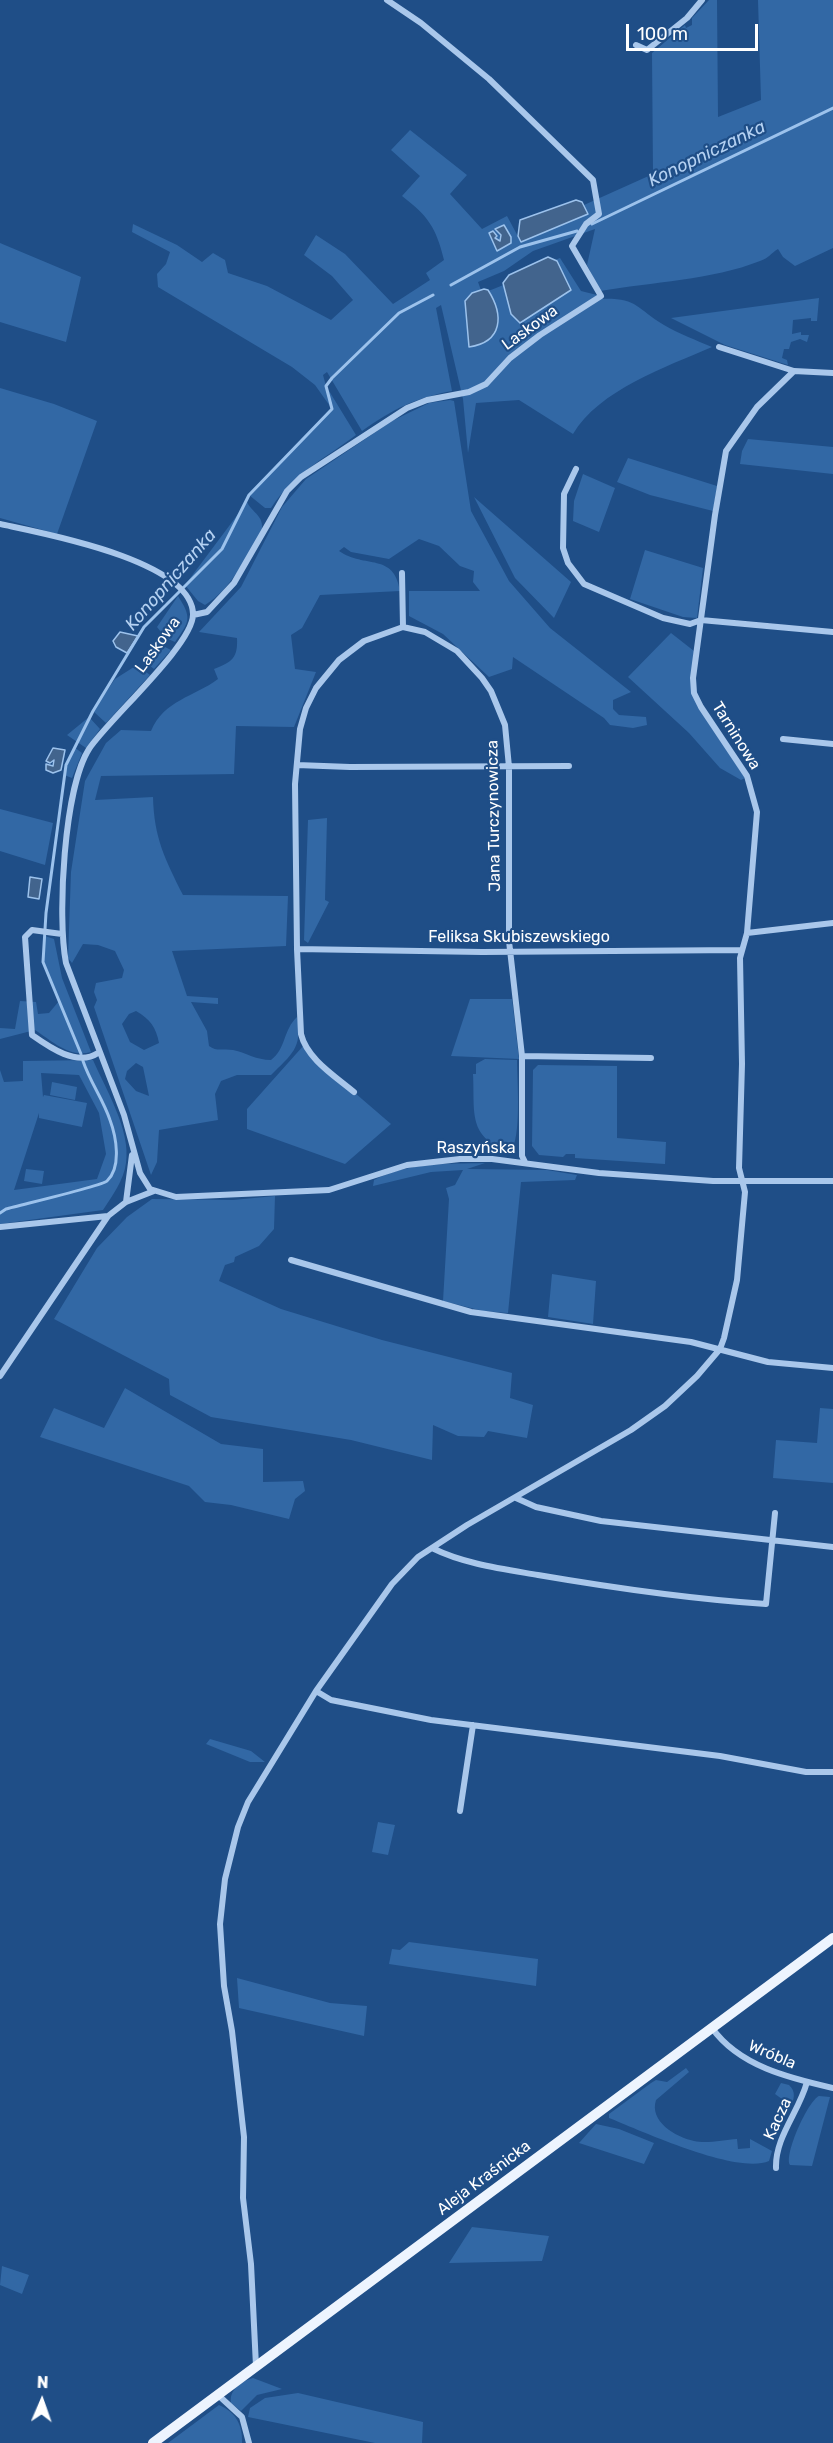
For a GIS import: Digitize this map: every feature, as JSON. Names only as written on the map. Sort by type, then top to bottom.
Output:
[{"type":"main road","name":"Aleja Kraśnicka","points":[[153,2443],[833,1938]]},
{"type":"street","name":"Laskowa","points":[[154,1191],[142,1178],[124,1115],[98,1053],[68,970],[62,934],[67,840],[75,784],[81,766],[94,743],[169,657],[190,627],[194,615],[207,612],[234,583],[286,491],[302,477],[407,408],[427,400],[469,392],[486,384],[510,358],[533,340],[601,296],[572,246],[586,224],[599,214],[593,180],[489,79],[421,23],[387,0]]},
{"type":"street","points":[[636,45],[647,50],[687,18],[702,0]]},
{"type":"street","points":[[719,347],[794,371],[833,373]]},
{"type":"street","name":"Tarninowa","points":[[720,1349],[736,1280],[745,1192],[739,1168],[742,950],[747,933],[757,812],[747,776],[701,707],[694,693],[693,678],[726,451],[757,407],[794,371]]},
{"type":"street","points":[[576,469],[564,494],[563,549],[568,563],[584,584],[663,618],[690,624],[700,620],[833,632]]},
{"type":"street","points":[[0,524],[115,552],[143,564],[175,585],[190,602],[194,615]]},
{"type":"street","points":[[354,1092],[304,1045],[297,949],[297,765],[300,729],[306,708],[316,688],[339,660],[364,641],[403,627],[402,573]]},
{"type":"street","name":"Jana Turczynowicza","points":[[403,627],[438,638],[457,651],[491,691],[505,725],[509,767],[509,952],[522,1056],[522,1156],[525,1162]]},
{"type":"street","points":[[783,739],[833,744]]},
{"type":"street","points":[[297,765],[569,766]]},
{"type":"street","points":[[747,933],[833,923]]},
{"type":"street","points":[[62,934],[32,930],[25,937],[32,1035],[50,1048],[77,1058],[98,1053]]},
{"type":"street","name":"Feliksa Skubiszewskiego","points":[[297,949],[509,952],[742,950]]},
{"type":"street","points":[[522,1056],[651,1058]]},
{"type":"street","name":"Laskowa","points":[[126,1202],[133,1152]]},
{"type":"street","name":"Raszyńska","points":[[154,1191],[176,1197],[329,1190],[421,1162],[460,1158],[525,1162],[599,1173],[743,1182],[833,1180]]},
{"type":"street","points":[[0,1376],[108,1216],[126,1202],[154,1191]]},
{"type":"street","points":[[0,1227],[108,1216]]},
{"type":"street","points":[[291,1260],[471,1312],[680,1340],[768,1362],[833,1368]]},
{"type":"street","points":[[256,2366],[251,2264],[243,2198],[244,2138],[232,2031],[224,1986],[221,1908],[233,1848],[248,1802],[316,1691],[392,1584],[418,1557],[631,1430],[665,1406],[720,1349]]},
{"type":"street","points":[[516,1498],[536,1507],[601,1521],[833,1547]]},
{"type":"street","points":[[432,1548],[445,1555],[565,1579],[766,1604],[771,1541],[776,1513]]},
{"type":"street","points":[[316,1691],[331,1700],[431,1720],[720,1756],[806,1772],[833,1772]]},
{"type":"street","points":[[460,1811],[473,1725]]},
{"type":"street","name":"Wróbla","points":[[712,2028],[732,2052],[807,2082],[833,2088]]},
{"type":"street","name":"Kacza","points":[[776,2168],[779,2144],[803,2099],[807,2082]]},
{"type":"street","points":[[218,2395],[242,2417],[249,2443]]},
{"type":"shaded area","points":[[709,0],[717,0],[718,117],[761,100],[758,0],[833,0],[833,248],[795,266],[783,257],[778,249],[763,260],[722,272],[600,291],[587,265],[595,229],[533,251],[504,271],[478,282],[482,293],[502,286],[560,258],[581,291],[601,296],[597,299],[628,302],[670,328],[712,347],[616,392],[585,418],[573,434],[519,400],[476,403],[468,453],[463,399],[441,305],[436,308],[452,391],[405,405],[362,431],[327,372],[323,375],[326,386],[356,435],[310,467],[290,485],[271,508],[265,508],[249,495],[332,409],[315,385],[292,367],[158,287],[157,274],[166,264],[170,252],[132,232],[133,224],[177,245],[202,262],[213,253],[225,260],[228,273],[267,286],[331,320],[353,300],[332,276],[304,255],[316,235],[345,254],[393,304],[430,280],[426,273],[444,260],[438,239],[430,223],[402,196],[420,176],[391,150],[410,130],[467,175],[450,194],[482,229],[507,216],[521,242],[587,214],[584,205],[653,174],[652,53],[685,25],[686,28],[692,25],[692,18]]},
{"type":"shaded area","points":[[576,200],[582,202],[588,214],[521,242],[518,236],[520,220]]},
{"type":"shaded area","points":[[504,225],[511,237],[511,243],[497,251],[489,233],[493,231],[497,236],[495,238],[500,241],[501,235],[495,229]]},
{"type":"shaded area","points":[[0,243],[81,277],[66,342],[0,322]]},
{"type":"shaded area","points":[[548,257],[557,261],[571,290],[520,323],[511,314],[503,283],[509,275]]},
{"type":"shaded area","points":[[488,290],[497,309],[497,326],[489,340],[469,347],[465,301],[472,293]]},
{"type":"shaded area","points":[[819,298],[817,321],[811,321],[811,318],[793,320],[792,334],[801,332],[801,335],[809,335],[807,342],[800,339],[791,342],[789,349],[784,349],[782,358],[787,360],[788,365],[725,345],[671,318]]},
{"type":"shaded area","points":[[0,388],[54,404],[97,421],[57,534],[0,518]]},
{"type":"shaded area","points":[[454,401],[471,511],[509,581],[550,628],[631,692],[613,700],[613,709],[619,715],[646,717],[647,725],[633,728],[610,725],[604,718],[513,657],[512,669],[489,677],[443,634],[409,616],[409,591],[480,591],[473,582],[474,571],[460,566],[439,546],[419,539],[389,559],[351,552],[344,547],[339,551],[385,566],[397,579],[400,591],[320,595],[302,628],[291,635],[295,669],[316,672],[294,727],[236,726],[234,774],[101,776],[95,800],[153,797],[158,837],[183,895],[288,896],[286,946],[172,951],[187,996],[218,998],[218,1004],[191,1002],[207,1031],[209,1046],[271,1060],[276,1056],[292,1022],[297,1017],[298,1036],[297,1044],[290,1056],[271,1075],[237,1075],[221,1081],[215,1094],[218,1120],[159,1130],[157,1162],[151,1175],[94,1007],[97,1000],[94,992],[96,983],[122,978],[124,970],[115,951],[98,945],[83,944],[72,963],[68,958],[71,872],[85,781],[106,743],[121,730],[151,731],[164,712],[180,700],[218,679],[214,669],[233,658],[237,638],[199,632],[241,587],[282,507],[306,479],[392,421],[429,403]],"holes":[[[136,1011],[152,1024],[159,1043],[144,1050],[130,1042],[122,1024],[129,1014]],[[136,1063],[143,1067],[149,1096],[136,1091],[125,1079],[127,1071]]]},
{"type":"shaded area","points":[[748,439],[833,447],[833,474],[740,464],[742,451]]},
{"type":"shaded area","points":[[628,458],[717,486],[713,511],[650,495],[617,482]]},
{"type":"shaded area","points":[[583,474],[615,488],[599,532],[573,521],[574,501]]},
{"type":"shaded area","points":[[474,497],[571,582],[554,618],[515,578]]},
{"type":"shaded area","points":[[247,502],[260,518],[262,531],[231,581],[205,605],[198,601],[185,585]]},
{"type":"shaded area","points":[[645,550],[703,568],[697,618],[683,617],[630,599]]},
{"type":"shaded area","points":[[178,596],[186,610],[187,619],[184,629],[175,642],[159,635],[161,632],[157,627]]},
{"type":"shaded area","points":[[120,632],[138,636],[127,653],[116,647],[113,641]]},
{"type":"shaded area","points":[[671,633],[694,651],[691,693],[745,778],[741,780],[720,768],[689,733],[628,677]]},
{"type":"shaded area","points":[[155,642],[171,650],[154,669],[145,662]]},
{"type":"shaded area","points":[[137,665],[150,675],[106,723],[93,711],[115,679]]},
{"type":"shaded area","points":[[89,717],[100,729],[86,748],[67,735]]},
{"type":"shaded area","points":[[74,747],[82,753],[72,778],[64,775]]},
{"type":"shaded area","points":[[53,748],[65,750],[61,770],[53,773],[46,770],[46,764],[53,766],[54,760],[50,763],[46,761]]},
{"type":"shaded area","points":[[0,809],[53,823],[45,865],[0,851]]},
{"type":"shaded area","points":[[327,818],[325,900],[329,902],[308,943],[304,940],[308,820]]},
{"type":"shaded area","points":[[30,877],[42,879],[39,899],[28,897]]},
{"type":"shaded area","points":[[45,936],[54,939],[62,978],[91,1052],[68,1051],[35,1030],[0,1039],[0,1028],[15,1029],[20,1001],[36,1002],[38,1014],[49,1013],[59,1001],[43,962]]},
{"type":"shaded area","points":[[470,999],[512,999],[519,1059],[451,1056]]},
{"type":"shaded area","points":[[304,1045],[319,1062],[391,1124],[345,1164],[247,1129],[247,1109]]},
{"type":"shaded area","points":[[485,1059],[517,1060],[517,1122],[514,1145],[510,1152],[486,1139],[476,1122],[473,1074],[476,1074],[476,1064]]},
{"type":"shaded area","points":[[93,1060],[116,1110],[127,1150],[123,1176],[103,1210],[0,1224],[0,1070],[4,1082],[23,1081],[23,1061]],"holes":[[[41,1073],[79,1075],[99,1113],[106,1154],[97,1179],[14,1190],[39,1113],[39,1118],[82,1127],[87,1103],[44,1095],[43,1097]]]},
{"type":"shaded area","points":[[538,1065],[617,1066],[617,1138],[666,1142],[665,1164],[575,1158],[575,1154],[566,1154],[563,1157],[539,1155],[532,1146],[533,1070]]},
{"type":"shaded area","points":[[52,1082],[77,1087],[75,1100],[50,1095]]},
{"type":"shaded area","points":[[485,1163],[467,1169],[547,1170],[577,1175],[575,1180],[521,1182],[508,1313],[483,1311],[443,1301],[449,1199],[446,1188],[455,1185],[463,1170],[431,1172],[373,1186],[374,1180],[414,1167]]},
{"type":"shaded area","points":[[26,1169],[44,1171],[42,1184],[24,1181]]},
{"type":"shaded area","points":[[275,1196],[274,1229],[259,1246],[235,1257],[234,1262],[225,1265],[219,1281],[281,1309],[382,1340],[512,1373],[510,1398],[533,1405],[527,1438],[488,1431],[484,1437],[458,1436],[433,1425],[432,1460],[351,1440],[211,1417],[170,1395],[169,1379],[54,1319],[97,1248],[127,1217],[152,1199],[233,1200]]},
{"type":"shaded area","points":[[552,1274],[596,1281],[593,1324],[548,1317]]},
{"type":"shaded area","points":[[125,1388],[221,1444],[263,1449],[263,1482],[303,1481],[305,1491],[295,1499],[289,1519],[231,1505],[205,1502],[189,1486],[40,1437],[54,1408],[104,1428]]},
{"type":"shaded area","points":[[820,1408],[833,1409],[833,1483],[773,1478],[776,1440],[817,1443]]},
{"type":"shaded area","points":[[210,1739],[251,1751],[265,1762],[250,1762],[206,1744]]},
{"type":"shaded area","points":[[378,1822],[395,1825],[388,1855],[372,1852]]},
{"type":"shaded area","points":[[409,1942],[538,1959],[536,1986],[389,1964],[392,1949],[400,1950]]},
{"type":"shaded area","points":[[237,1978],[330,2003],[367,2006],[364,2036],[239,2008]]},
{"type":"shaded area","points":[[686,2068],[689,2072],[656,2100],[656,2115],[665,2127],[679,2136],[699,2142],[737,2139],[738,2149],[750,2148],[750,2139],[772,2151],[769,2161],[754,2164],[713,2157],[689,2150],[609,2118],[609,2114],[651,2083],[656,2080],[667,2082]]},
{"type":"shaded area","points":[[781,2083],[789,2085],[794,2093],[793,2102],[789,2108],[779,2104],[782,2099],[775,2094]]},
{"type":"shaded area","points":[[819,2096],[830,2097],[812,2166],[790,2165],[790,2150],[798,2128],[809,2107]]},
{"type":"shaded area","points":[[596,2124],[619,2129],[654,2143],[644,2164],[579,2143]]},
{"type":"shaded area","points":[[472,2227],[549,2236],[542,2261],[449,2263]]},
{"type":"shaded area","points":[[2,2266],[29,2275],[22,2294],[0,2285]]},
{"type":"shaded area","points":[[253,2378],[282,2389],[257,2395],[241,2411],[231,2403],[232,2394],[240,2384]]},
{"type":"shaded area","points":[[298,2393],[423,2422],[422,2443],[375,2443],[248,2417],[250,2408],[265,2398]]},
{"type":"shaded area","points":[[219,2405],[237,2420],[240,2425],[242,2443],[168,2443]]},
{"type":"waterway","name":"Konopniczanka","points":[[592,224],[833,108]]},
{"type":"waterway","name":"Konopniczanka","points":[[451,285],[520,247],[577,231]]},
{"type":"waterway","name":"Konopniczanka","points":[[81,1054],[43,962],[46,913],[66,765],[93,711],[144,627],[222,549],[249,495],[332,409],[326,386],[332,378],[399,313],[433,295]]},
{"type":"waterway","name":"Konopniczanka","points":[[0,1213],[6,1209],[102,1183],[112,1175],[116,1160],[114,1134],[107,1112],[83,1061]]}]
